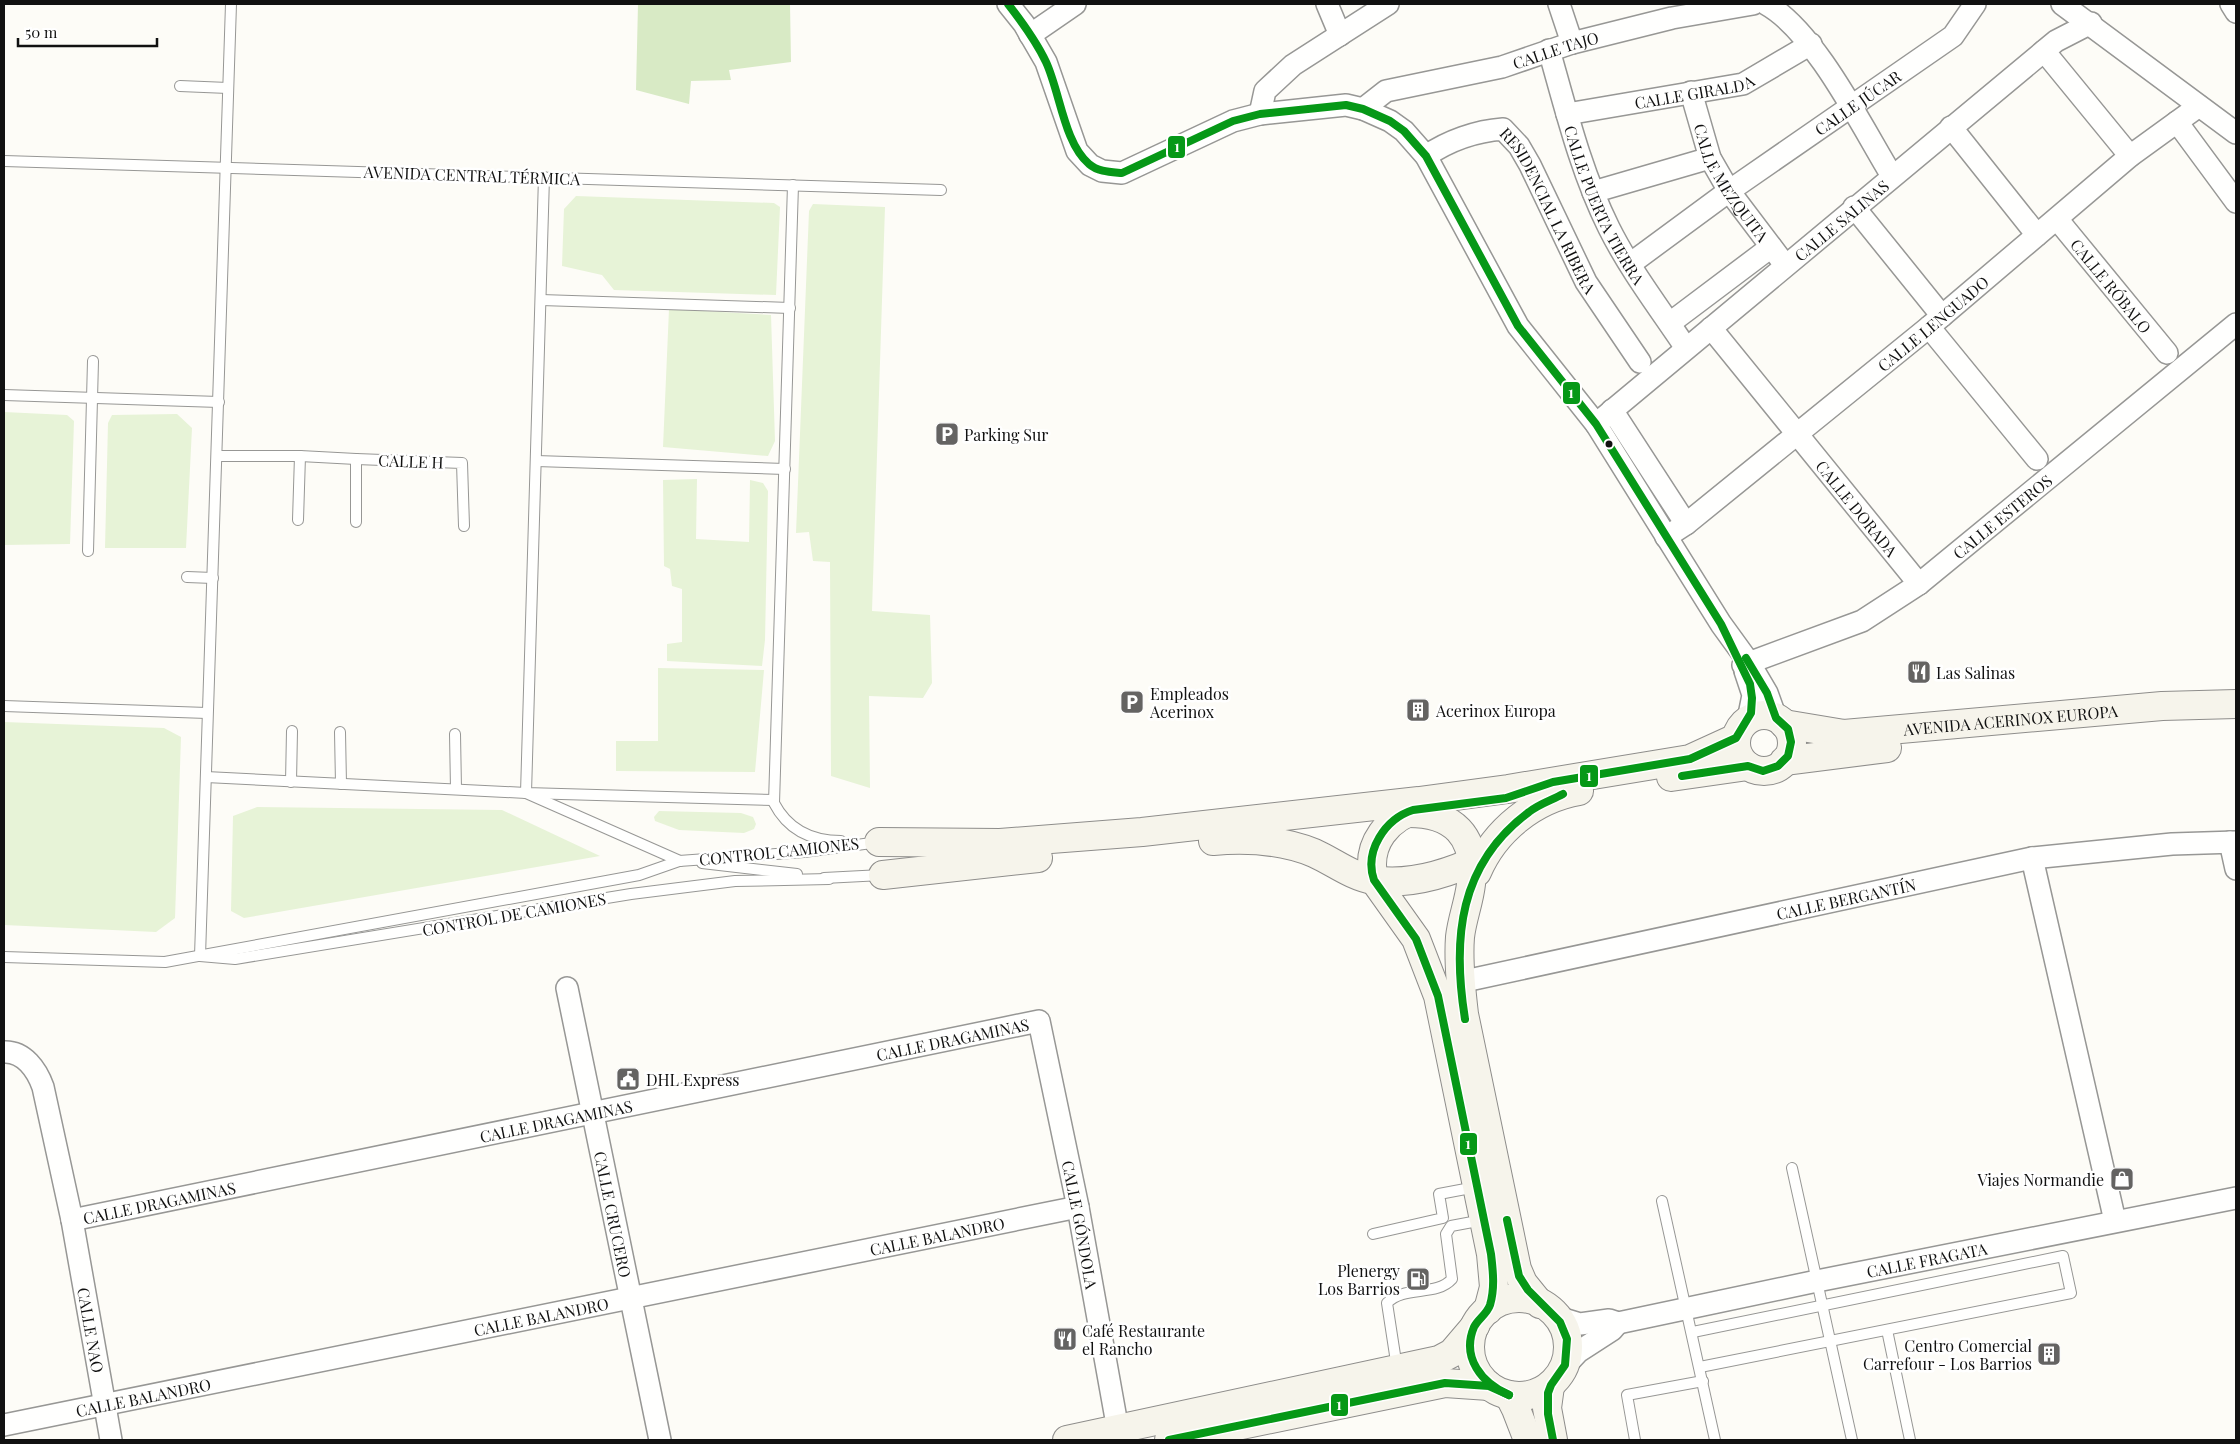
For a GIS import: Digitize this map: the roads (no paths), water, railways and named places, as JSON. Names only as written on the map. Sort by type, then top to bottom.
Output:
[{"type":"street","points":[[1008,4],[1046,62],[1077,151],[1090,165],[1102,171],[1122,173],[1233,121],[1260,114],[1322,106],[1346,105],[1363,109],[1390,122],[1404,132],[1426,156],[1518,326],[1596,424],[1767,694],[1780,721],[1788,729],[1792,742],[1784,761],[1778,766],[1763,771],[1748,766],[1564,794],[1530,810],[1508,826],[1475,868],[1460,937],[1460,982],[1464,1014],[1517,1270],[1523,1283],[1549,1310],[1567,1336],[1568,1347],[1547,1408],[1553,1440]]},
{"type":"street","points":[[1030,35],[1075,4]]},
{"type":"street","points":[[1327,4],[1340,34]]},
{"type":"street","points":[[1260,114],[1265,90],[1293,65],[1388,4]]},
{"type":"street","points":[[1559,4],[1572,43]]},
{"type":"street","name":"CALLE TAJO","points":[[1363,109],[1386,91],[1502,67],[1670,11],[1753,4]]},
{"type":"street","name":"CALLE JÚCAR","points":[[1630,264],[1729,191],[1954,36],[1975,4]]},
{"type":"street","points":[[2062,4],[2091,23],[2236,133]]},
{"type":"street","points":[[2231,4],[2236,12]]},
{"type":"street","points":[[1775,6],[1811,44],[1892,176]]},
{"type":"street","name":"CALLE SALINAS","points":[[1596,424],[1854,207],[2044,51],[2064,36],[2091,23]]},
{"type":"street","name":"CALLE GIRALDA","points":[[1567,114],[1743,84],[1811,44]]},
{"type":"street","name":"CALLE PUERTA TIERRA","points":[[1549,50],[1567,114],[1593,192],[1610,229],[1630,264],[1686,348]]},
{"type":"street","points":[[2044,51],[2130,156]]},
{"type":"street","name":"CALLE MEZQUITA","points":[[1692,92],[1710,158],[1729,191],[1785,265]]},
{"type":"street","name":"CALLE LENGUADO","points":[[1666,537],[1686,524],[1935,321],[2130,156],[2199,106]]},
{"type":"street","points":[[2177,122],[2236,202]]},
{"type":"street","points":[[1952,127],[2037,235]]},
{"type":"street","name":"RESIDENCIAL LA RIBERA","points":[[1426,156],[1442,145],[1491,130],[1503,129],[1519,146],[1530,165],[1550,212],[1594,296],[1640,362]]},
{"type":"street","points":[[1593,192],[1710,158]]},
{"type":"street","points":[[1854,207],[2037,459]]},
{"type":"street","name":"CALLE RÓBALO","points":[[2057,218],[2167,353]]},
{"type":"street","points":[[1670,323],[1771,247]]},
{"type":"street","name":"CALLE ESTEROS","points":[[1747,664],[1862,621],[1918,584],[2236,324]]},
{"type":"street","name":"CALLE DORADA","points":[[1711,328],[1918,584]]},
{"type":"street","points":[[1612,410],[1686,524]]},
{"type":"street","points":[[1747,664],[1753,695],[1742,729],[1738,754],[1748,766]]},
{"type":"street","name":"AVENIDA ACERINOX EUROPA","points":[[1780,721],[1844,734],[2162,706],[2236,704]]},
{"type":"street","points":[[879,842],[1000,843],[1142,832],[1419,801],[1553,782],[1690,759],[1742,729],[1761,715],[1780,721]]},
{"type":"street","name":"AVENIDA ACERINOX EUROPA","points":[[1784,761],[2164,717],[2236,715]]},
{"type":"street","points":[[1528,1440],[1519,1415],[1499,1390],[1475,1369],[1472,1359],[1470,1348],[1494,1287],[1484,1220],[1438,996],[1416,939],[1374,880],[1372,858],[1376,842],[1386,827],[1404,813],[1422,808],[1506,798],[1553,782]]},
{"type":"street","points":[[1263,818],[1286,822],[1321,822],[1404,813],[1434,814],[1452,824],[1462,835],[1475,868]]},
{"type":"street","points":[[883,875],[1245,838],[1292,846],[1315,854],[1352,874],[1374,880],[1406,881],[1475,868]]},
{"type":"street","points":[[2233,842],[2236,869]]},
{"type":"street","name":"CALLE BERGANTÍN","points":[[1460,982],[2032,858],[2172,844],[2233,842]]},
{"type":"street","points":[[2032,858],[2115,1221]]},
{"type":"street","name":"CALLE CRUCERO","points":[[567,988],[660,1440]]},
{"type":"street","name":"CALLE DRAGAMINAS","points":[[72,1220],[1040,1021]]},
{"type":"street","name":"CALLE GÓNDOLA","points":[[1040,1021],[1078,1207],[1118,1430]]},
{"type":"street","name":"CALLE NAO","points":[[4,1052],[16,1054],[27,1061],[40,1077],[72,1220],[103,1405],[111,1440]]},
{"type":"street","name":"CALLE FRAGATA","points":[[1549,1310],[1580,1324],[1610,1320],[1618,1323],[1817,1281],[2236,1198]]},
{"type":"street","name":"CALLE BALANDRO","points":[[4,1425],[1078,1207]]},
{"type":"street","points":[[1067,1440],[1397,1371],[1439,1360],[1452,1353],[1482,1318],[1498,1303],[1519,1299],[1549,1310]]},
{"type":"street","name":"CALLE FRAGATA","points":[[1557,1377],[1578,1352],[1612,1330],[1618,1323]]},
{"type":"street","points":[[1170,1440],[1445,1382],[1530,1395],[1557,1377]]},
{"type":"lane","points":[[200,956],[231,4]]},
{"type":"lane","points":[[180,86],[228,88]]},
{"type":"lane","name":"AVENIDA CENTRAL TÉRMICA","points":[[4,161],[941,190]]},
{"type":"lane","points":[[526,793],[544,177]]},
{"type":"lane","points":[[793,185],[774,802],[780,816],[795,829],[811,838],[831,841],[879,842]]},
{"type":"lane","points":[[541,300],[790,308]]},
{"type":"lane","points":[[88,551],[93,361]]},
{"type":"lane","points":[[4,395],[219,402]]},
{"type":"lane","name":"CALLE H","points":[[217,456],[300,456],[462,463],[464,526]]},
{"type":"lane","points":[[298,520],[300,456]]},
{"type":"lane","name":"CALLE H","points":[[356,459],[356,522]]},
{"type":"lane","points":[[536,461],[785,469]]},
{"type":"lane","points":[[187,577],[213,578]]},
{"type":"lane","points":[[4,706],[207,713]]},
{"type":"lane","points":[[291,782],[292,731]]},
{"type":"lane","points":[[340,732],[340,784]]},
{"type":"lane","points":[[455,734],[456,790]]},
{"type":"lane","points":[[206,777],[456,790],[774,802]]},
{"type":"lane","points":[[526,793],[679,861],[829,878],[883,875]]},
{"type":"lane","name":"CONTROL CAMIONES","points":[[679,861],[804,852],[879,842]]},
{"type":"lane","points":[[4,957],[165,962],[639,875],[679,861]]},
{"type":"lane","name":"CONTROL DE CAMIONES","points":[[200,956],[235,959],[631,894],[735,881],[829,878]]},
{"type":"lane","points":[[1792,1168],[1852,1440]]},
{"type":"lane","points":[[1451,1226],[1443,1218],[1439,1194],[1477,1187]]},
{"type":"lane","points":[[1662,1201],[1693,1332],[1715,1440]]},
{"type":"lane","points":[[1372,1234],[1443,1218]]},
{"type":"lane","points":[[1397,1371],[1387,1304],[1393,1296],[1446,1286],[1452,1279],[1446,1234],[1451,1226],[1484,1220]]},
{"type":"lane","points":[[1693,1332],[2063,1256],[2071,1293],[1700,1367]]},
{"type":"lane","points":[[1887,1330],[1910,1440]]},
{"type":"lane","points":[[1635,1440],[1627,1396],[1703,1381]]},
{"type":"place","name":"Parking Sur","points":[[947,434]]},
{"type":"place","name":"Las Salinas","points":[[1919,672]]},
{"type":"place","name":"Empleados Acerinox","points":[[1132,702]]},
{"type":"place","name":"Acerinox Europa","points":[[1418,710]]},
{"type":"place","name":"DHL Express","points":[[628,1079]]},
{"type":"place","name":"Viajes Normandie","points":[[2122,1179]]},
{"type":"place","name":"Plenergy Los Barrios","points":[[1418,1279]]},
{"type":"place","name":"Café Restaurante el Rancho","points":[[1065,1339]]},
{"type":"place","name":"Centro Comercial Carrefour - Los Barrios","points":[[2049,1354]]}]
